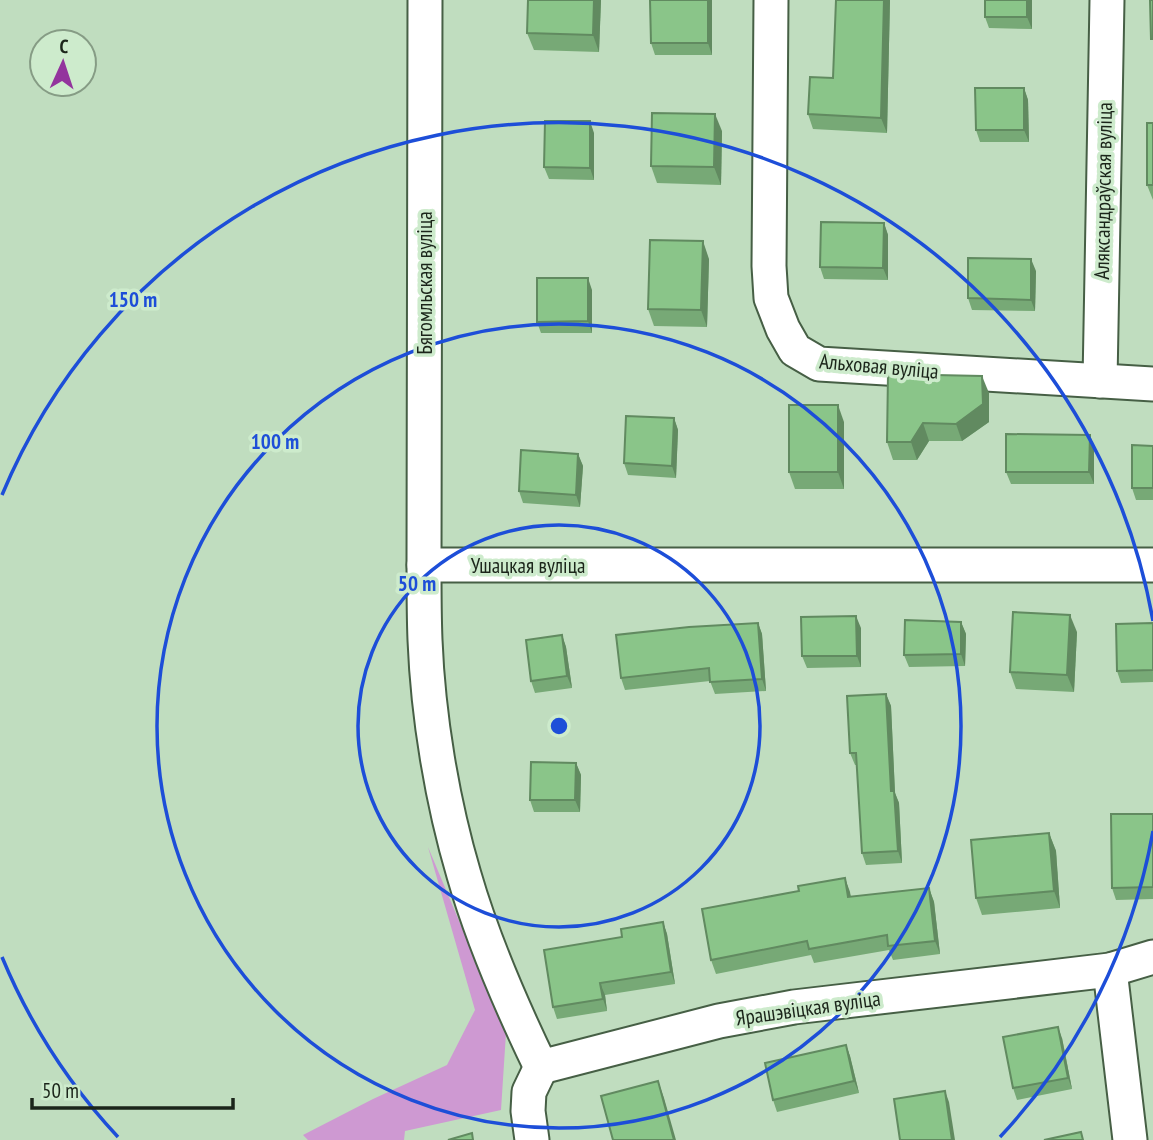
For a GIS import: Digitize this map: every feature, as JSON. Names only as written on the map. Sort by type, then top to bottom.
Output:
[{"type":"street","name":"Бягомльская вуліца","points":[[424,565],[425,0]]},
{"type":"street","name":"Альховая вуліца","points":[[771,0],[771,298],[795,350],[819,365],[1153,384]]},
{"type":"street","name":"Аляксандраўская вуліца","points":[[1100,382],[1107,0]]},
{"type":"street","name":"Ушацкая вуліца","points":[[424,565],[1153,565]]},
{"type":"street","points":[[424,565],[425,641],[432,721],[447,806],[464,875],[495,965],[541,1067],[529,1092],[531,1140]]},
{"type":"street","name":"Ярашэвіцкая вуліца","points":[[541,1067],[719,1021],[794,1007],[1110,970],[1153,957]]},
{"type":"street","points":[[1110,970],[1130,1140]]},
{"type":"shaded area","points":[[428,847],[506,1033],[501,1110],[405,1131],[404,1140],[308,1140],[303,1135],[447,1065],[475,1010]]},
{"type":"building","points":[[528,0],[594,0],[593,35],[527,33]]},
{"type":"building","points":[[650,0],[708,0],[708,43],[651,43]]},
{"type":"building","points":[[836,0],[884,0],[881,118],[808,114],[810,77],[833,78]]},
{"type":"building","points":[[985,0],[1027,0],[1027,17],[985,17]]},
{"type":"building","points":[[1150,0],[1153,0],[1153,39],[1151,39]]},
{"type":"building","points":[[975,88],[1024,88],[1024,130],[976,130]]},
{"type":"building","points":[[652,113],[715,114],[714,167],[651,166]]},
{"type":"building","points":[[545,121],[590,121],[590,168],[544,167]]},
{"type":"building","points":[[1147,123],[1153,123],[1153,185],[1147,185]]},
{"type":"building","points":[[821,222],[884,223],[883,268],[820,267]]},
{"type":"building","points":[[650,240],[703,241],[701,310],[648,309]]},
{"type":"building","points":[[968,258],[1031,259],[1031,300],[968,298]]},
{"type":"building","points":[[537,278],[588,278],[588,321],[537,322]]},
{"type":"building","points":[[888,374],[982,376],[983,404],[956,424],[923,423],[911,442],[887,442]]},
{"type":"building","points":[[789,405],[838,405],[838,472],[789,472]]},
{"type":"building","points":[[626,416],[674,418],[672,466],[624,463]]},
{"type":"building","points":[[1006,434],[1090,435],[1089,472],[1006,472]]},
{"type":"building","points":[[1132,445],[1153,446],[1153,488],[1132,488]]},
{"type":"building","points":[[521,450],[578,454],[576,495],[519,491]]},
{"type":"building","points":[[1013,612],[1070,615],[1067,675],[1010,672]]},
{"type":"building","points":[[856,616],[857,656],[802,656],[801,617]]},
{"type":"building","points":[[905,620],[961,622],[961,654],[904,655]]},
{"type":"building","points":[[758,623],[762,679],[710,682],[709,668],[621,678],[616,635]]},
{"type":"building","points":[[1153,623],[1153,670],[1117,671],[1116,624]]},
{"type":"building","points":[[562,635],[567,676],[531,681],[526,640]]},
{"type":"building","points":[[886,694],[891,791],[894,791],[898,851],[862,853],[856,753],[850,753],[847,696]]},
{"type":"building","points":[[531,762],[576,763],[575,800],[530,800]]},
{"type":"building","points":[[1111,814],[1153,814],[1153,887],[1112,888]]},
{"type":"building","points":[[1049,833],[1054,891],[976,898],[971,840]]},
{"type":"building","points":[[845,878],[848,897],[929,888],[935,941],[888,946],[887,935],[809,949],[807,941],[711,960],[702,909],[799,891],[798,886]]},
{"type":"building","points":[[663,922],[671,972],[600,983],[603,999],[553,1007],[544,950],[622,937],[621,929]]},
{"type":"building","points":[[1058,1027],[1068,1078],[1013,1088],[1003,1037]]},
{"type":"building","points":[[846,1045],[854,1081],[773,1100],[765,1063]]},
{"type":"building","points":[[658,1081],[674,1140],[613,1140],[601,1096]]},
{"type":"building","points":[[945,1091],[952,1140],[900,1140],[894,1099]]},
{"type":"building","points":[[1081,1132],[1083,1140],[1044,1140]]},
{"type":"building","points":[[472,1133],[473,1140],[448,1140]]}]
